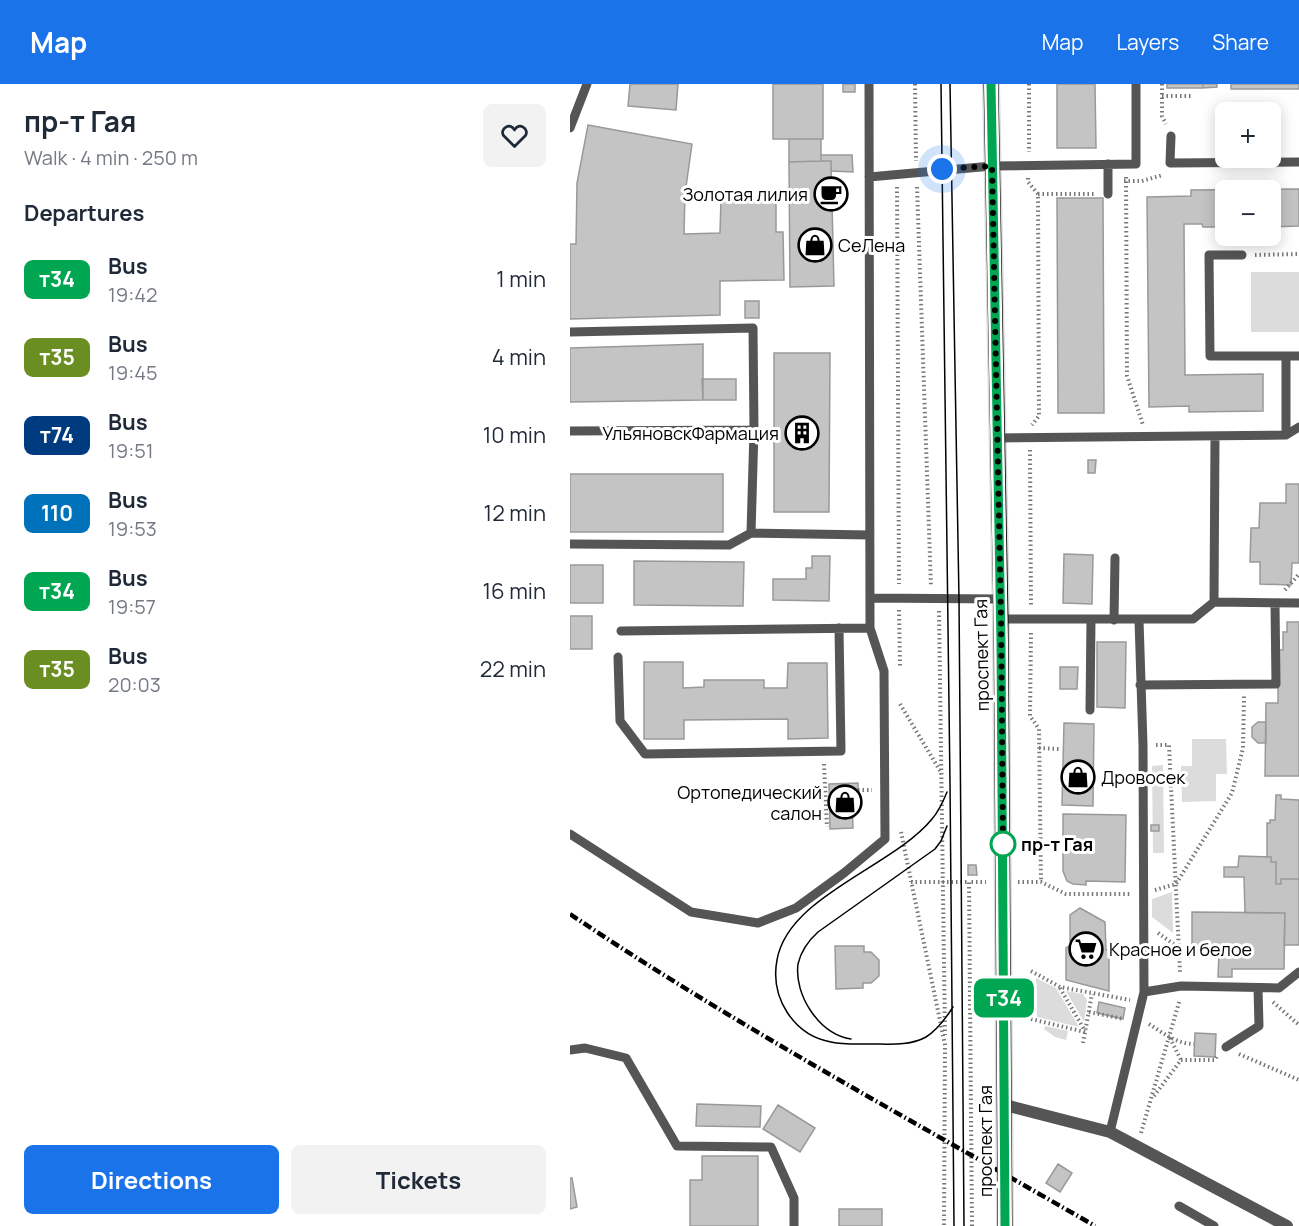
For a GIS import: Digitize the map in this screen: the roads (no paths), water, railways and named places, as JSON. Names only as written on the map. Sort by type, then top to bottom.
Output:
[{"type":"main road","name":"проспект Гая","points":[[991,84],[1001,619],[1005,1226]]},
{"type":"street","points":[[1005,1105],[1110,1132],[1287,1226]]},
{"type":"lane","points":[[570,128],[587,84]]},
{"type":"lane","points":[[570,834],[691,912],[758,923],[796,908],[885,840],[884,671],[870,628],[869,84]]},
{"type":"lane","points":[[869,177],[992,166],[1136,164],[1136,84]]},
{"type":"lane","points":[[1171,136],[1170,163],[1299,162]]},
{"type":"lane","points":[[1108,164],[1108,194]]},
{"type":"lane","points":[[1242,255],[1209,255],[1210,356],[1299,356]]},
{"type":"lane","points":[[570,332],[753,328],[754,430],[751,533]]},
{"type":"lane","points":[[1286,356],[1286,435]]},
{"type":"lane","points":[[997,438],[1286,435],[1299,427]]},
{"type":"lane","points":[[570,431],[754,430]]},
{"type":"lane","points":[[1214,602],[1215,436]]},
{"type":"lane","points":[[570,544],[729,545],[751,533],[870,536]]},
{"type":"lane","points":[[1114,620],[1115,558]]},
{"type":"lane","points":[[870,598],[1000,599]]},
{"type":"lane","points":[[1001,619],[1193,619],[1214,602],[1299,603]]},
{"type":"lane","points":[[1140,684],[1276,684],[1275,603]]},
{"type":"lane","points":[[1090,710],[1091,619]]},
{"type":"lane","points":[[1110,1132],[1144,992],[1143,746],[1139,620]]},
{"type":"lane","points":[[618,657],[620,721],[645,754],[841,751],[839,628]]},
{"type":"lane","points":[[621,631],[870,628]]},
{"type":"lane","points":[[1144,992],[1181,986],[1279,988],[1299,972]]},
{"type":"lane","points":[[1226,1047],[1259,1026],[1258,988]]},
{"type":"lane","points":[[570,1050],[585,1048],[626,1058],[677,1146],[771,1147],[794,1198],[794,1226]]},
{"type":"lane","points":[[1179,1206],[1214,1226]]},
{"type":"tram line","points":[[941,84],[954,1226]]},
{"type":"tram line","points":[[950,84],[959,599],[964,1226]]},
{"type":"tram line","points":[[947,792],[934,816],[915,836],[821,900],[800,918],[785,938],[777,960],[776,974],[781,1000],[795,1023],[817,1038],[836,1043],[892,1044],[920,1040],[938,1027],[953,1007]]},
{"type":"tram line","points":[[851,1039],[829,1030],[811,1011],[800,988],[798,964],[801,955],[818,932],[935,849],[947,826]]},
{"type":"railway","points":[[570,914],[764,1036],[1095,1226]]},
{"type":"place","name":"Золотая лилия","points":[[831,194]]},
{"type":"place","name":"СеЛена","points":[[815,245]]},
{"type":"place","name":"УльяновскФармация","points":[[802,433]]},
{"type":"place","name":"Дровосек","points":[[1078,777]]},
{"type":"place","name":"Ортопедический салон","points":[[845,802]]},
{"type":"place","name":"пр-т Гая","points":[[1003,844]]},
{"type":"place","name":"Красное и белое","points":[[1086,949]]}]
